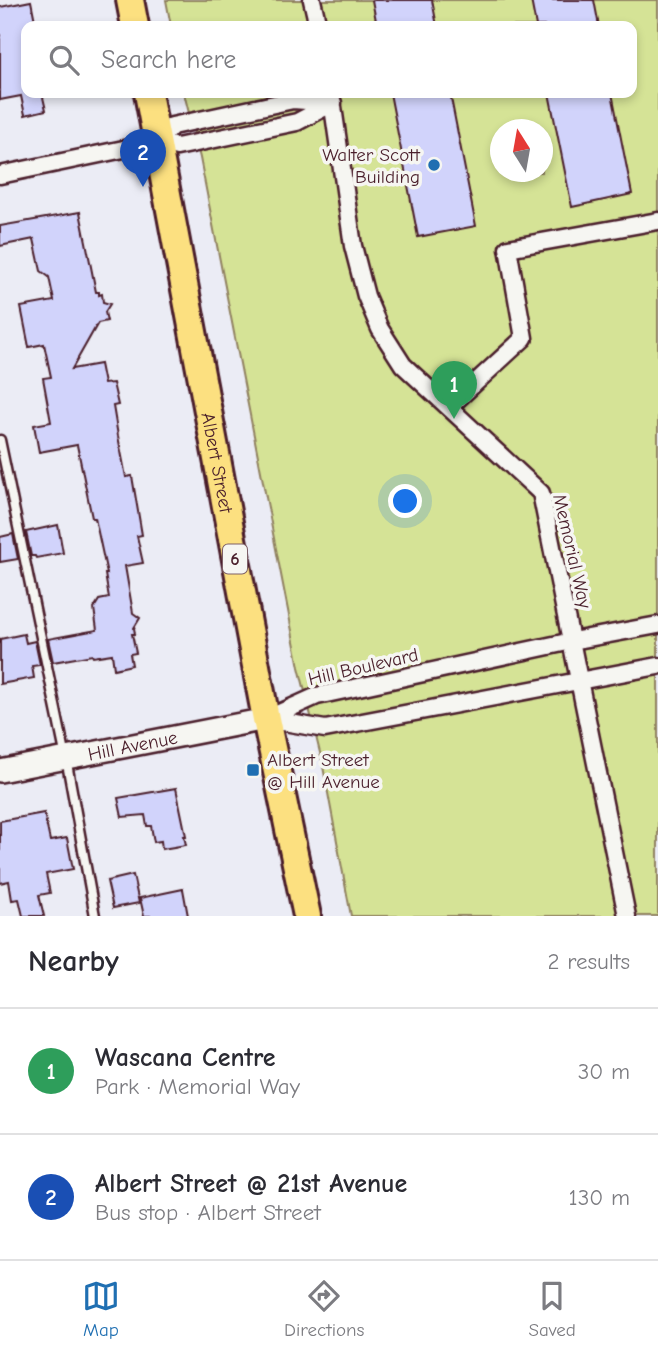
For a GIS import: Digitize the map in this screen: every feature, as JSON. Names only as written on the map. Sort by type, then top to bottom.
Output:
[{"type":"main road","points":[[130,0],[134,21]]},
{"type":"main road","name":"Albert Street","points":[[149,98],[266,719],[307,916]]},
{"type":"street","points":[[312,0],[317,21]]},
{"type":"street","points":[[157,142],[172,126],[293,100],[332,98]]},
{"type":"street","points":[[0,175],[157,142],[177,147],[297,122],[332,98]]},
{"type":"street","name":"Memorial Way","points":[[332,98],[352,246],[366,296],[380,329],[403,365],[541,493],[627,916]]},
{"type":"street","points":[[449,407],[524,338],[508,248],[658,221]]},
{"type":"street","name":"Hill Boulevard","points":[[266,719],[317,696],[658,625]]},
{"type":"street","points":[[266,719],[325,729],[658,666]]},
{"type":"street","name":"Hill Avenue","points":[[0,771],[266,719]]},
{"type":"lane","points":[[0,440],[66,758],[95,916]]},
{"type":"green space","points":[[166,0],[658,0],[658,916],[351,916],[322,761],[299,667],[200,158],[185,98],[637,98],[637,21],[170,21]]},
{"type":"building","points":[[372,0],[432,0],[436,21],[376,21]]},
{"type":"building","points":[[531,0],[594,0],[598,21],[535,21]]},
{"type":"building","points":[[31,1],[35,21],[21,21],[21,96],[0,100],[0,7]]},
{"type":"building","points":[[21,98],[43,98],[46,110],[25,115]]},
{"type":"building","name":"Walter Scott Building","points":[[391,98],[451,98],[476,226],[418,237]]},
{"type":"building","points":[[550,98],[613,98],[632,194],[572,207]]},
{"type":"building","points":[[80,212],[96,292],[102,294],[103,302],[110,304],[105,312],[107,321],[98,323],[72,369],[100,364],[104,384],[113,383],[118,405],[113,406],[118,436],[126,477],[132,476],[142,535],[137,536],[143,563],[125,566],[133,613],[140,618],[134,628],[135,634],[132,634],[136,653],[130,654],[132,665],[114,669],[112,654],[53,662],[48,639],[97,630],[94,608],[99,600],[109,598],[107,574],[77,445],[39,452],[34,425],[51,422],[43,378],[51,377],[44,344],[29,347],[21,307],[54,301],[49,277],[41,271],[34,239],[0,246],[0,226]]},
{"type":"building","points":[[58,525],[63,553],[36,558],[31,556],[26,532]]},
{"type":"building","points":[[13,534],[18,559],[0,562],[0,537]]},
{"type":"building","points":[[24,634],[26,643],[35,641],[40,665],[32,666],[34,678],[0,684],[0,639]]},
{"type":"building","points":[[176,788],[186,845],[162,849],[161,841],[154,842],[151,826],[147,826],[145,815],[122,817],[118,798]]},
{"type":"building","points":[[44,813],[50,841],[67,838],[73,869],[46,874],[50,893],[39,895],[44,916],[23,916],[19,899],[12,900],[9,881],[0,883],[0,821]]},
{"type":"building","points":[[133,875],[139,903],[113,908],[107,881]]},
{"type":"building","points":[[183,889],[188,916],[144,916],[140,898]]},
{"type":"place","name":"Walter Scott Building","points":[[434,165]]},
{"type":"place","name":"Albert Street @ 21st Avenue","points":[[143,187]]},
{"type":"place","name":"Wascana Centre","points":[[454,419]]},
{"type":"place","name":"Albert Street @ Hill Avenue","points":[[253,770]]}]
